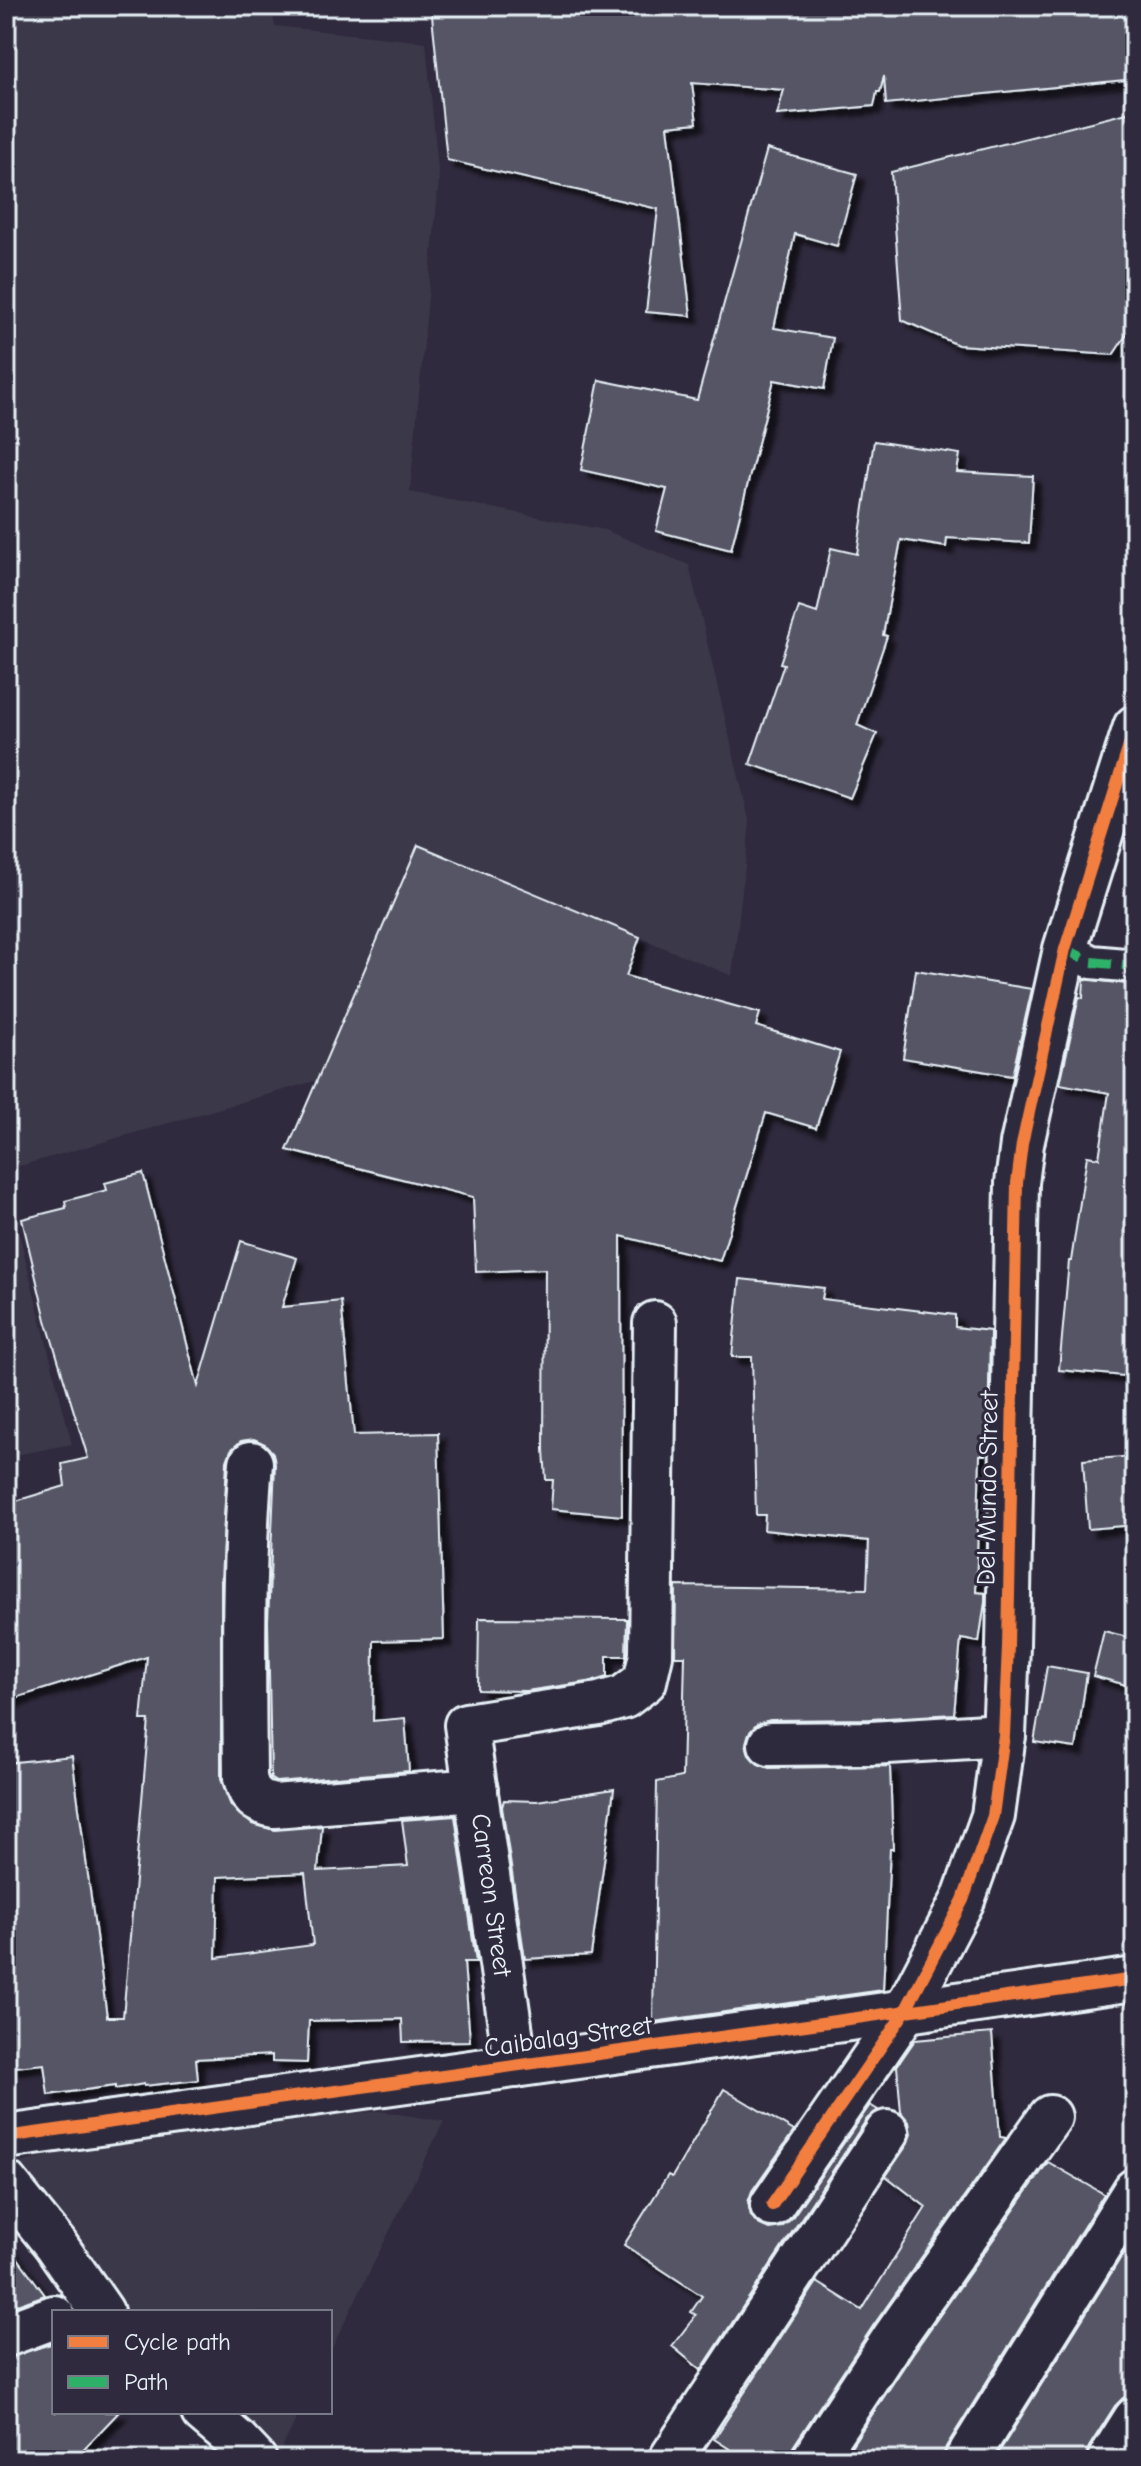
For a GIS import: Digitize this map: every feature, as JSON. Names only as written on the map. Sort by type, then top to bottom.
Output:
[{"type":"street","name":"Del Mundo Street","points":[[772,2205],[904,2013],[963,1900],[993,1816],[1004,1735],[1009,1630],[1014,1222],[1022,1144],[1065,949],[1135,727]]},
{"type":"street","points":[[1065,949],[1092,962],[1135,966]]},
{"type":"street","name":"Carreon Street","points":[[516,2066],[466,1725],[599,1704],[624,1697],[645,1681],[651,1655],[655,1323]]},
{"type":"street","points":[[251,1463],[243,1610],[245,1778],[248,1791],[257,1802],[274,1806],[476,1790]]},
{"type":"street","points":[[770,1744],[871,1743],[1004,1735]]},
{"type":"street","name":"Caibalag Street","points":[[6,2137],[1135,1979]]},
{"type":"street","points":[[813,2460],[893,2339],[1050,2117]]},
{"type":"street","points":[[671,2460],[887,2132]]},
{"type":"street","points":[[6,2183],[55,2244],[88,2309]]},
{"type":"street","points":[[966,2460],[1135,2190]]},
{"type":"street","points":[[6,2335],[52,2318]]},
{"type":"street","points":[[205,2414],[255,2460]]},
{"type":"street","points":[[1109,2460],[1135,2419]]},
{"type":"shaded area","points":[[6,6],[271,6],[275,26],[426,42],[439,180],[410,492],[605,530],[689,565],[750,824],[732,976],[640,938],[589,1078],[763,1124],[720,1261],[287,1150],[315,1081],[6,1170]]},
{"type":"shaded area","points":[[12,1205],[72,1444],[6,1457],[6,1207]]},
{"type":"shaded area","points":[[380,2111],[444,2121],[332,2348],[332,2310],[110,2310],[80,2240],[21,2177],[19,2163],[143,2132]]},
{"type":"shaded area","points":[[212,2414],[299,2414],[276,2460],[268,2460]]},
{"type":"building","points":[[431,6],[1135,6],[1135,79],[886,104],[884,76],[874,106],[777,115],[784,90],[692,83],[697,123],[668,126],[691,316],[646,312],[658,209],[447,160]]},
{"type":"building","points":[[1135,111],[1135,322],[1113,355],[958,345],[902,320],[891,172]]},
{"type":"building","points":[[767,149],[857,174],[837,246],[795,234],[774,328],[833,338],[824,389],[774,380],[731,550],[656,531],[667,489],[581,470],[599,380],[697,400]]},
{"type":"building","points":[[874,441],[960,454],[957,472],[1033,476],[1029,543],[947,538],[946,547],[901,540],[883,635],[887,636],[857,725],[877,734],[850,798],[750,764],[784,664],[780,663],[799,607],[817,613],[831,548],[857,554]]},
{"type":"building","points":[[418,845],[640,937],[626,976],[760,1013],[756,1026],[840,1052],[816,1128],[766,1113],[720,1261],[621,1236],[622,1516],[551,1509],[553,1480],[546,1480],[544,1450],[545,1269],[476,1272],[473,1197],[287,1150]]},
{"type":"building","points":[[916,970],[1032,989],[1012,1076],[903,1058]]},
{"type":"building","points":[[1084,979],[1135,985],[1135,1377],[1059,1370],[1069,1261],[1087,1156],[1099,1158],[1109,1093],[1060,1084],[1079,997],[1083,998]]},
{"type":"building","points":[[143,1173],[198,1386],[241,1241],[297,1258],[282,1307],[341,1301],[354,1435],[438,1433],[444,1639],[374,1641],[373,1721],[405,1718],[409,1771],[276,1782],[271,1779],[268,1621],[275,1464],[273,1453],[265,1444],[254,1439],[241,1441],[231,1450],[227,1461],[221,1581],[221,1778],[231,1806],[252,1824],[275,1830],[322,1826],[318,1871],[408,1866],[402,1820],[455,1816],[476,1962],[464,1962],[470,2041],[403,2042],[402,2019],[309,2021],[307,2063],[272,2062],[272,2055],[196,2059],[198,2080],[48,2095],[44,2064],[6,2068],[6,1763],[72,1756],[107,2017],[123,2017],[149,1720],[141,1720],[147,1657],[6,1701],[6,1504],[65,1486],[62,1464],[88,1458],[46,1320],[22,1219],[66,1208],[65,1201],[107,1190],[105,1183]],"holes":[[[305,1873],[313,1945],[216,1958],[218,1877]]]},
{"type":"building","points":[[740,1279],[824,1288],[822,1299],[955,1315],[955,1327],[990,1331],[988,1437],[986,1455],[980,1455],[976,1592],[985,1593],[985,1602],[979,1642],[961,1639],[954,1714],[770,1720],[757,1724],[749,1733],[746,1743],[749,1755],[758,1764],[769,1768],[890,1766],[893,1849],[890,1849],[883,1990],[653,2022],[657,1782],[682,1777],[685,1656],[675,1656],[676,1586],[867,1589],[869,1541],[764,1530],[765,1515],[756,1515],[752,1357],[732,1357]]},
{"type":"building","points":[[1135,1456],[1135,1525],[1088,1529],[1083,1460]]},
{"type":"building","points":[[479,1618],[627,1619],[626,1656],[607,1656],[607,1677],[594,1681],[526,1691],[478,1690]]},
{"type":"building","points":[[1104,1631],[1135,1639],[1135,1665],[1130,1686],[1093,1676]]},
{"type":"building","points":[[1047,1666],[1087,1673],[1076,1748],[1034,1742]]},
{"type":"building","points":[[614,1789],[591,1955],[525,1959],[502,1807],[504,1800],[537,1801]]},
{"type":"building","points":[[992,2033],[1000,2137],[1006,2138],[873,2326],[793,2447],[789,2460],[747,2460],[714,2439],[817,2282],[862,2310],[926,2207],[886,2176],[911,2134],[909,2122],[901,2112],[897,2066],[915,2040]]},
{"type":"building","points":[[724,2089],[794,2131],[752,2191],[748,2202],[751,2216],[769,2229],[782,2227],[791,2219],[870,2105],[878,2110],[867,2119],[701,2370],[672,2346],[696,2315],[691,2312],[702,2296],[624,2245],[668,2175],[672,2177]]},
{"type":"building","points":[[1048,2162],[1104,2194],[946,2447],[942,2460],[842,2460],[913,2353]]},
{"type":"building","points":[[1135,2235],[1135,2395],[1123,2398],[1115,2406],[1089,2447],[1085,2460],[994,2460]]},
{"type":"building","points":[[6,2242],[45,2295],[6,2309]]},
{"type":"building","points":[[52,2344],[52,2414],[117,2414],[73,2460],[6,2460],[6,2358]]},
{"type":"marked path","points":[[1065,949],[1092,962],[1135,966]]},
{"type":"cycle path","points":[[772,2205],[904,2013],[963,1900],[993,1816],[1004,1735],[1008,1646],[1017,1183],[1022,1144],[1065,949],[1135,727]]},
{"type":"cycle path","points":[[6,2137],[1135,1979]]}]
